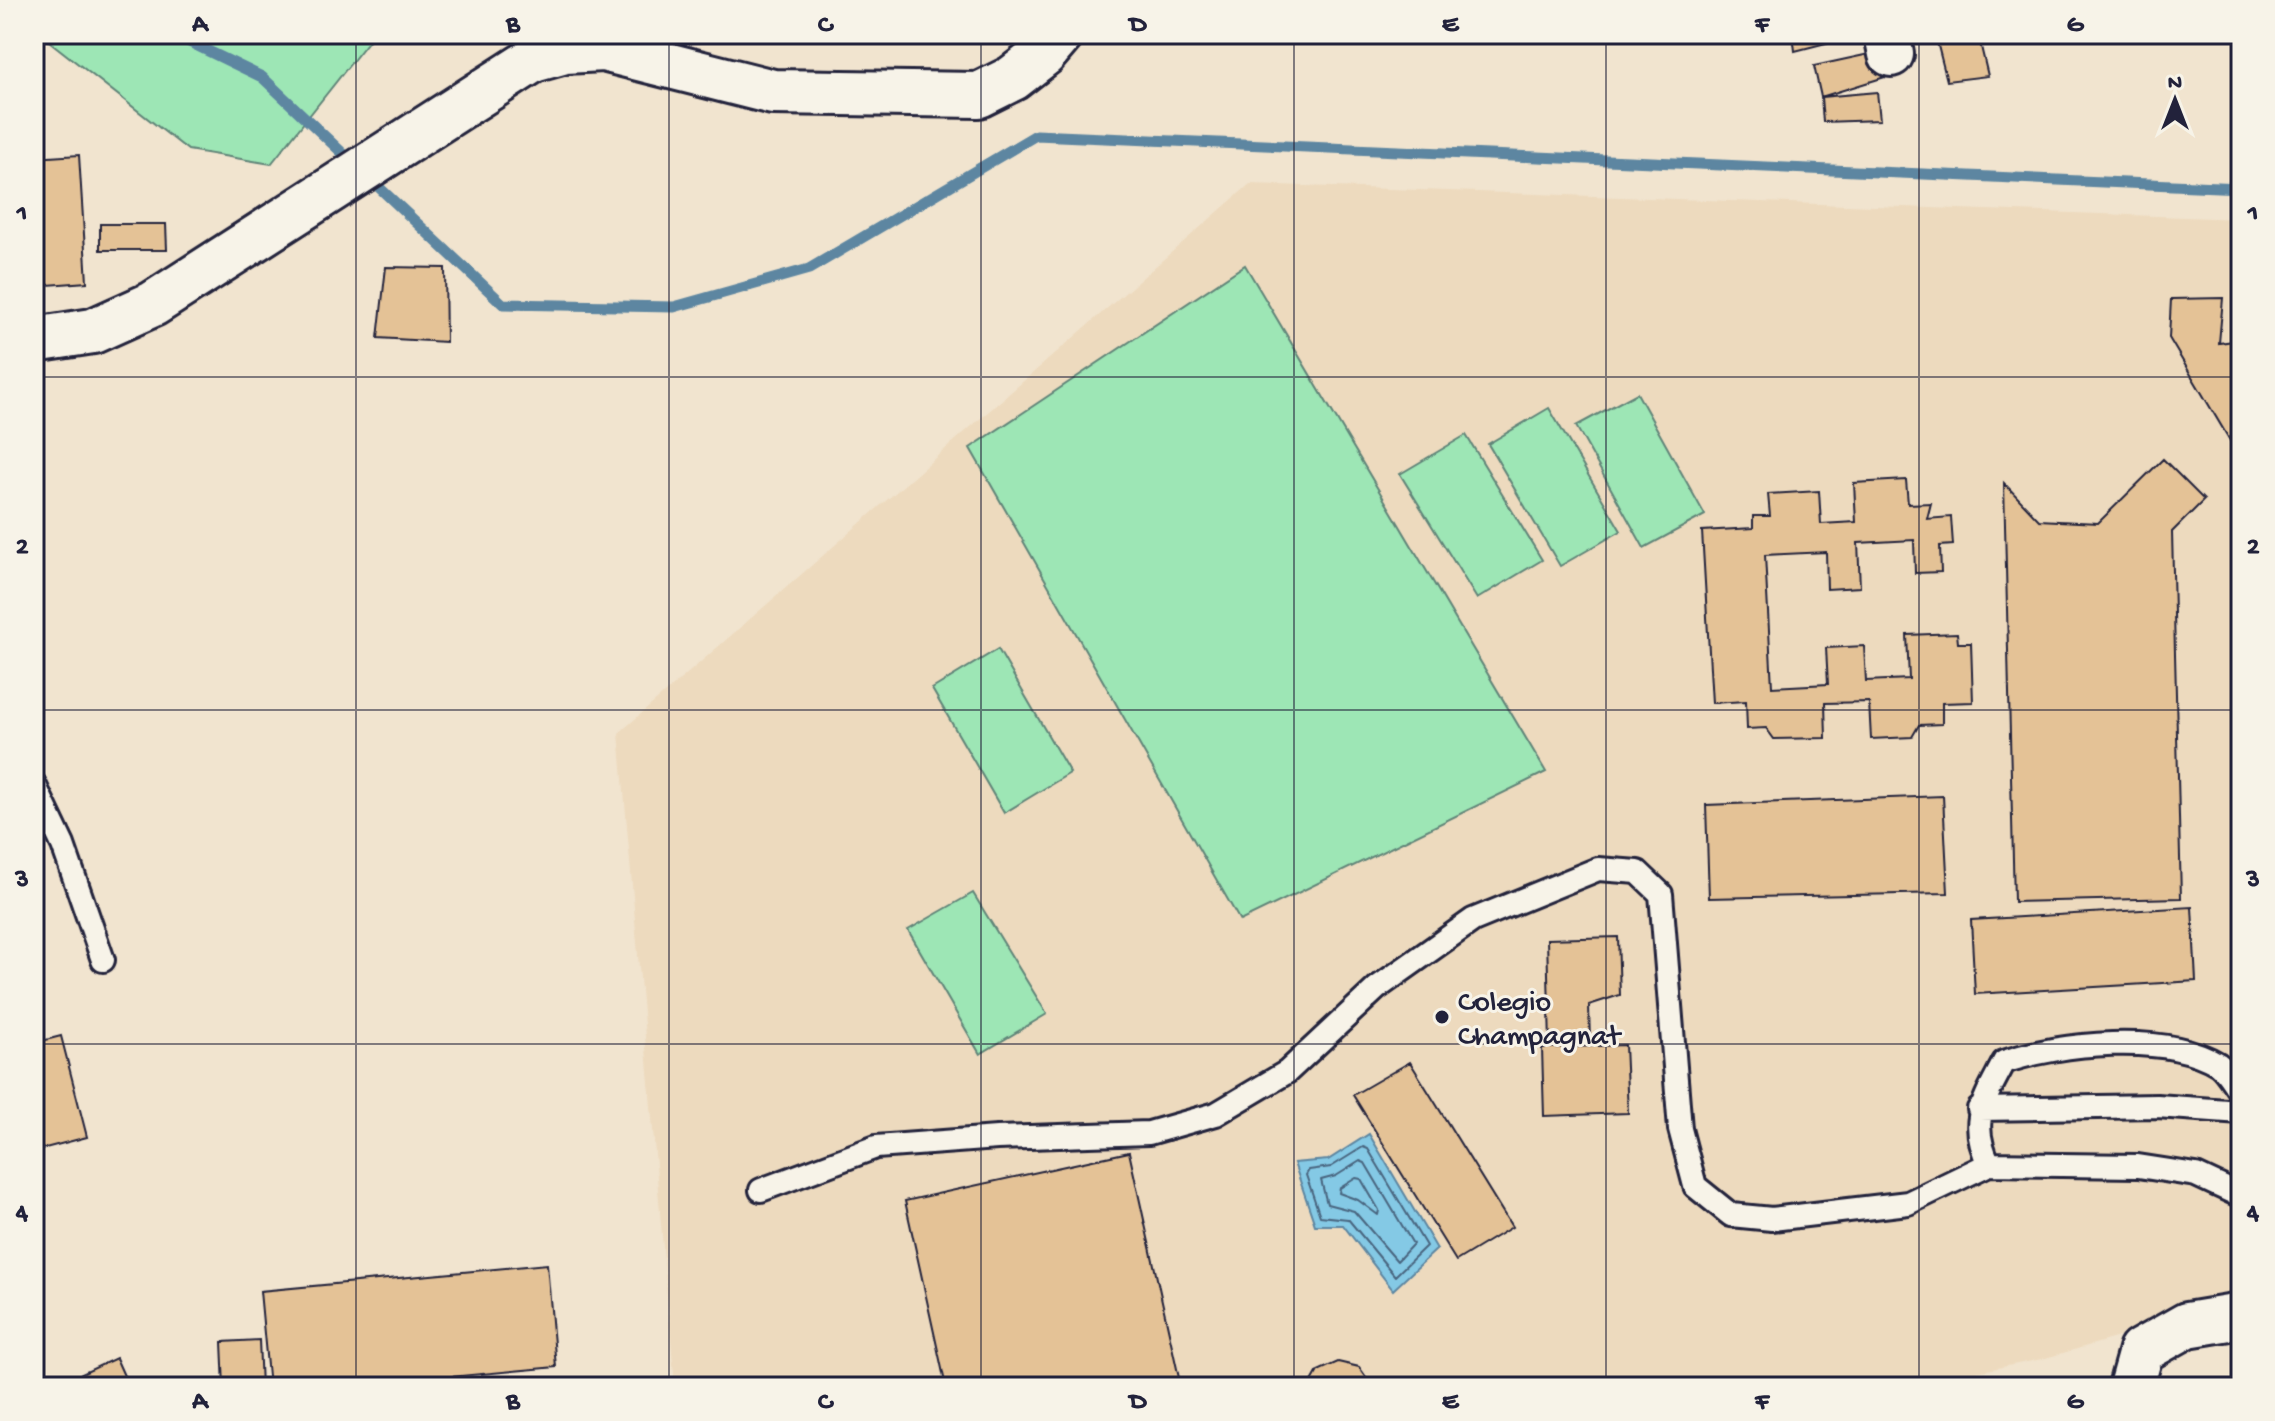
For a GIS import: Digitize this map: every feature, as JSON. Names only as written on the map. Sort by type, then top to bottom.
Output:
[{"type":"street","points":[[34,340],[93,331],[153,304],[533,60],[565,51],[603,49],[773,92],[979,95],[1013,78],[1044,54],[1061,34]]},
{"type":"street","points":[[2131,1384],[2141,1351],[2187,1325],[2241,1316]]},
{"type":"lane","points":[[34,784],[63,845],[103,960]]},
{"type":"lane","points":[[761,1190],[876,1147],[997,1138],[1149,1133],[1216,1114],[1287,1072],[1377,988],[1473,920],[1598,869],[1638,872],[1661,894],[1680,1129],[1695,1186],[1731,1215],[1772,1219],[1908,1203],[1989,1164],[2138,1166],[2196,1175],[2241,1196]]},
{"type":"lane","points":[[1989,1164],[1978,1141],[1979,1109],[2004,1062],[2039,1049],[2162,1044],[2219,1065],[2241,1093]]},
{"type":"lane","points":[[1979,1109],[2157,1106],[2241,1112]]},
{"type":"shaded area","name":"Colegio Champagnat","points":[[1250,184],[2241,219],[2241,1302],[2042,1359],[1902,1387],[675,1387],[619,733]]},
{"type":"green space","points":[[40,34],[374,34],[271,164],[188,150]]},
{"type":"green space","points":[[1245,265],[1546,772],[1240,921],[970,448]]},
{"type":"green space","points":[[1637,393],[1705,515],[1644,548],[1576,426]]},
{"type":"green space","points":[[1549,408],[1621,531],[1560,566],[1488,444]]},
{"type":"green space","points":[[1466,435],[1542,560],[1477,599],[1400,474]]},
{"type":"green space","points":[[998,649],[1070,773],[1004,813],[932,689]]},
{"type":"green space","points":[[973,893],[1047,1014],[980,1054],[908,930]]},
{"type":"water","points":[[1369,1134],[1437,1249],[1393,1290],[1343,1225],[1315,1225],[1294,1163],[1328,1160]]},
{"type":"building","points":[[1793,34],[1861,34],[1795,51]]},
{"type":"building","points":[[1935,34],[1978,34],[1988,76],[1947,81]]},
{"type":"building","points":[[1883,51],[1885,77],[1821,97],[1814,66]]},
{"type":"building","points":[[1877,92],[1880,120],[1823,122],[1821,97]]},
{"type":"building","points":[[79,155],[87,282],[34,286],[34,158]]},
{"type":"building","points":[[100,224],[166,224],[167,250],[100,250]]},
{"type":"building","points":[[386,267],[445,268],[446,342],[378,338]]},
{"type":"building","points":[[2223,298],[2219,343],[2241,340],[2241,459],[2169,338],[2171,299]]},
{"type":"building","points":[[2163,459],[2204,500],[2172,532],[2181,898],[2014,902],[2004,483],[2039,520],[2098,523]]},
{"type":"building","points":[[1906,480],[1908,504],[1931,503],[1927,519],[1951,517],[1953,545],[1940,546],[1941,572],[1915,573],[1914,540],[1858,543],[1860,587],[1827,589],[1826,552],[1765,555],[1772,687],[1828,684],[1826,648],[1864,646],[1866,681],[1909,679],[1907,635],[1957,633],[1958,643],[1971,643],[1973,702],[1942,703],[1942,724],[1919,725],[1912,737],[1871,739],[1869,702],[1825,703],[1826,738],[1774,739],[1766,728],[1747,729],[1746,701],[1712,703],[1702,531],[1753,528],[1753,516],[1770,516],[1768,494],[1819,491],[1821,524],[1856,522],[1854,483]]},
{"type":"building","points":[[1943,796],[1948,893],[1709,898],[1706,805]]},
{"type":"building","points":[[2192,907],[2196,981],[1975,994],[1971,920]]},
{"type":"building","points":[[1618,937],[1620,995],[1589,1005],[1590,1043],[1550,1044],[1547,939]]},
{"type":"building","points":[[61,1036],[87,1137],[34,1151],[34,1043]]},
{"type":"building","points":[[1625,1045],[1628,1113],[1544,1116],[1542,1048]]},
{"type":"building","points":[[1410,1062],[1512,1227],[1456,1261],[1353,1095]]},
{"type":"building","points":[[1129,1152],[1181,1387],[946,1387],[905,1201]]},
{"type":"building","points":[[547,1264],[556,1367],[343,1387],[269,1387],[260,1291]]},
{"type":"building","points":[[259,1340],[261,1387],[224,1387],[222,1342]]},
{"type":"building","points":[[116,1358],[129,1387],[54,1387]]},
{"type":"building","points":[[1338,1362],[1359,1367],[1373,1387],[1309,1387],[1318,1371]]},
{"type":"waterway","points":[[173,34],[262,77],[353,163]]},
{"type":"waterway","points":[[368,177],[503,304],[674,307],[809,269],[1036,135],[2241,188]]},
{"type":"place","name":"Colegio Champagnat","points":[[1442,1017]]}]
